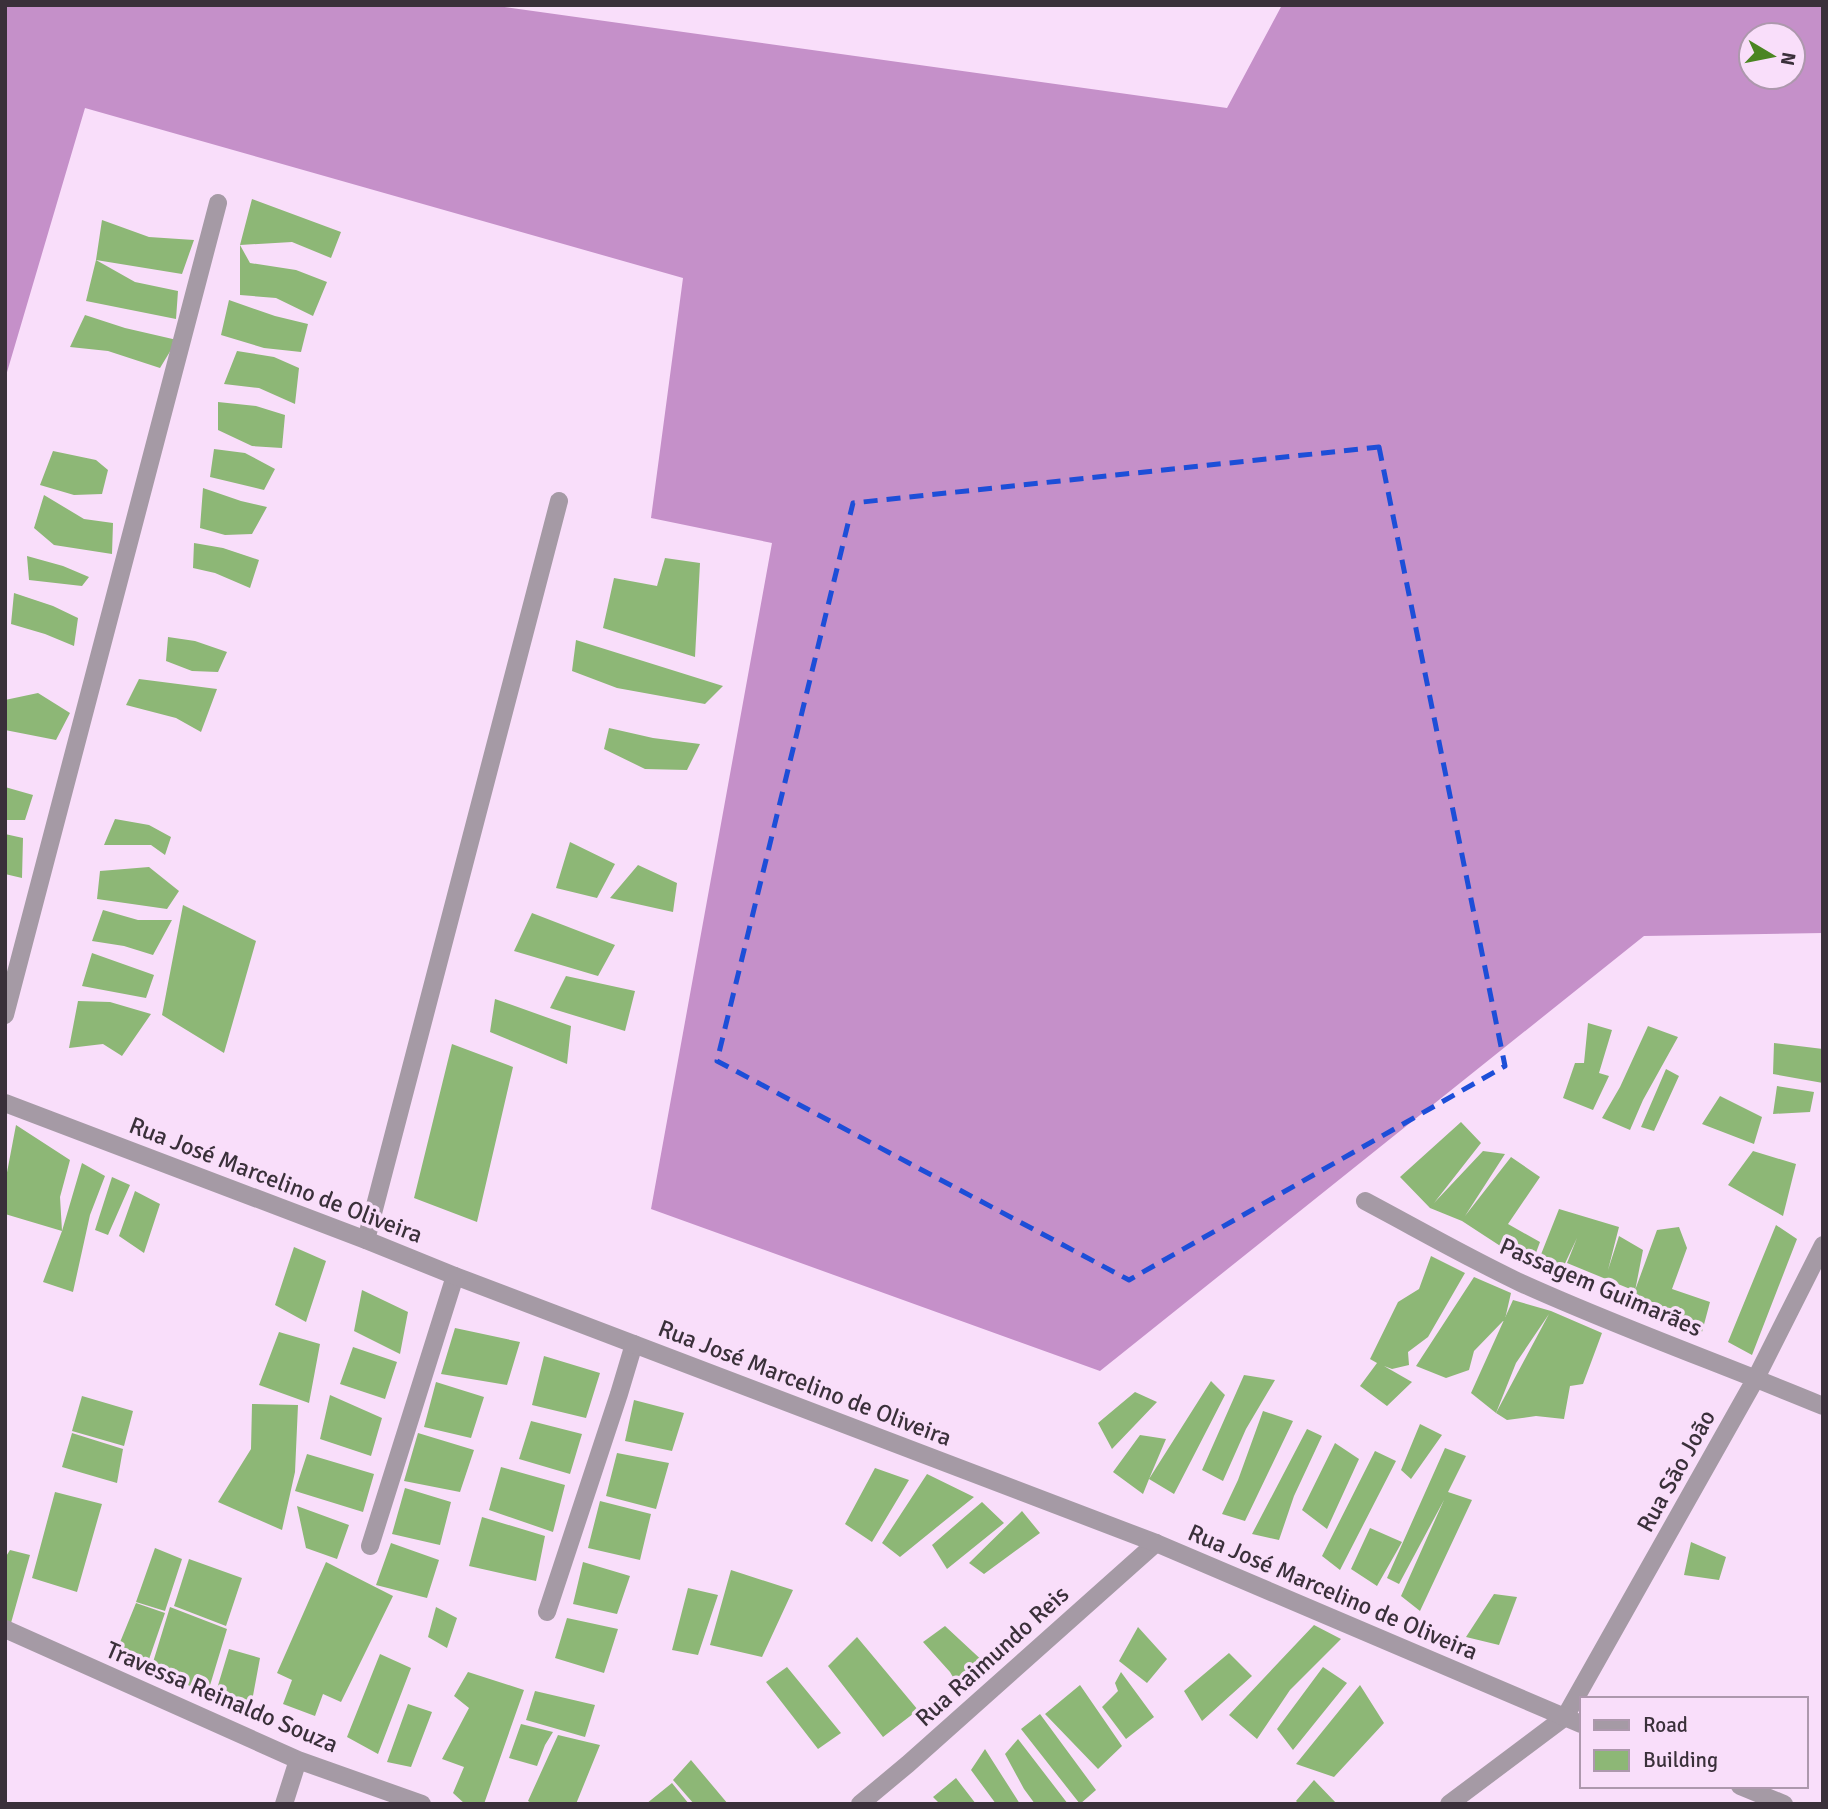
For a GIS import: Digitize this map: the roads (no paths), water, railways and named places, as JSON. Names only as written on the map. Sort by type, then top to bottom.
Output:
[{"type":"street","points":[[5,1015],[218,203]]},
{"type":"street","points":[[366,1240],[559,501]]},
{"type":"street","name":"Rua José Marcelino de Oliveira","points":[[5,1103],[1156,1543],[1573,1721]]},
{"type":"street","name":"Passagem Guimarães","points":[[1364,1201],[1519,1282],[1823,1406]]},
{"type":"street","name":"Rua São João","points":[[1586,1697],[1756,1378],[1823,1245]]},
{"type":"street","points":[[370,1546],[455,1276]]},
{"type":"street","points":[[547,1612],[634,1344]]},
{"type":"street","name":"Rua Raimundo Reis","points":[[860,1804],[1156,1543]]},
{"type":"street","name":"Travessa Reinaldo Souza","points":[[5,1629],[298,1760],[422,1804]]},
{"type":"street","points":[[1449,1804],[1573,1721]]},
{"type":"street","points":[[284,1804],[298,1760]]},
{"type":"street","points":[[1745,1788],[1784,1804]]}]
